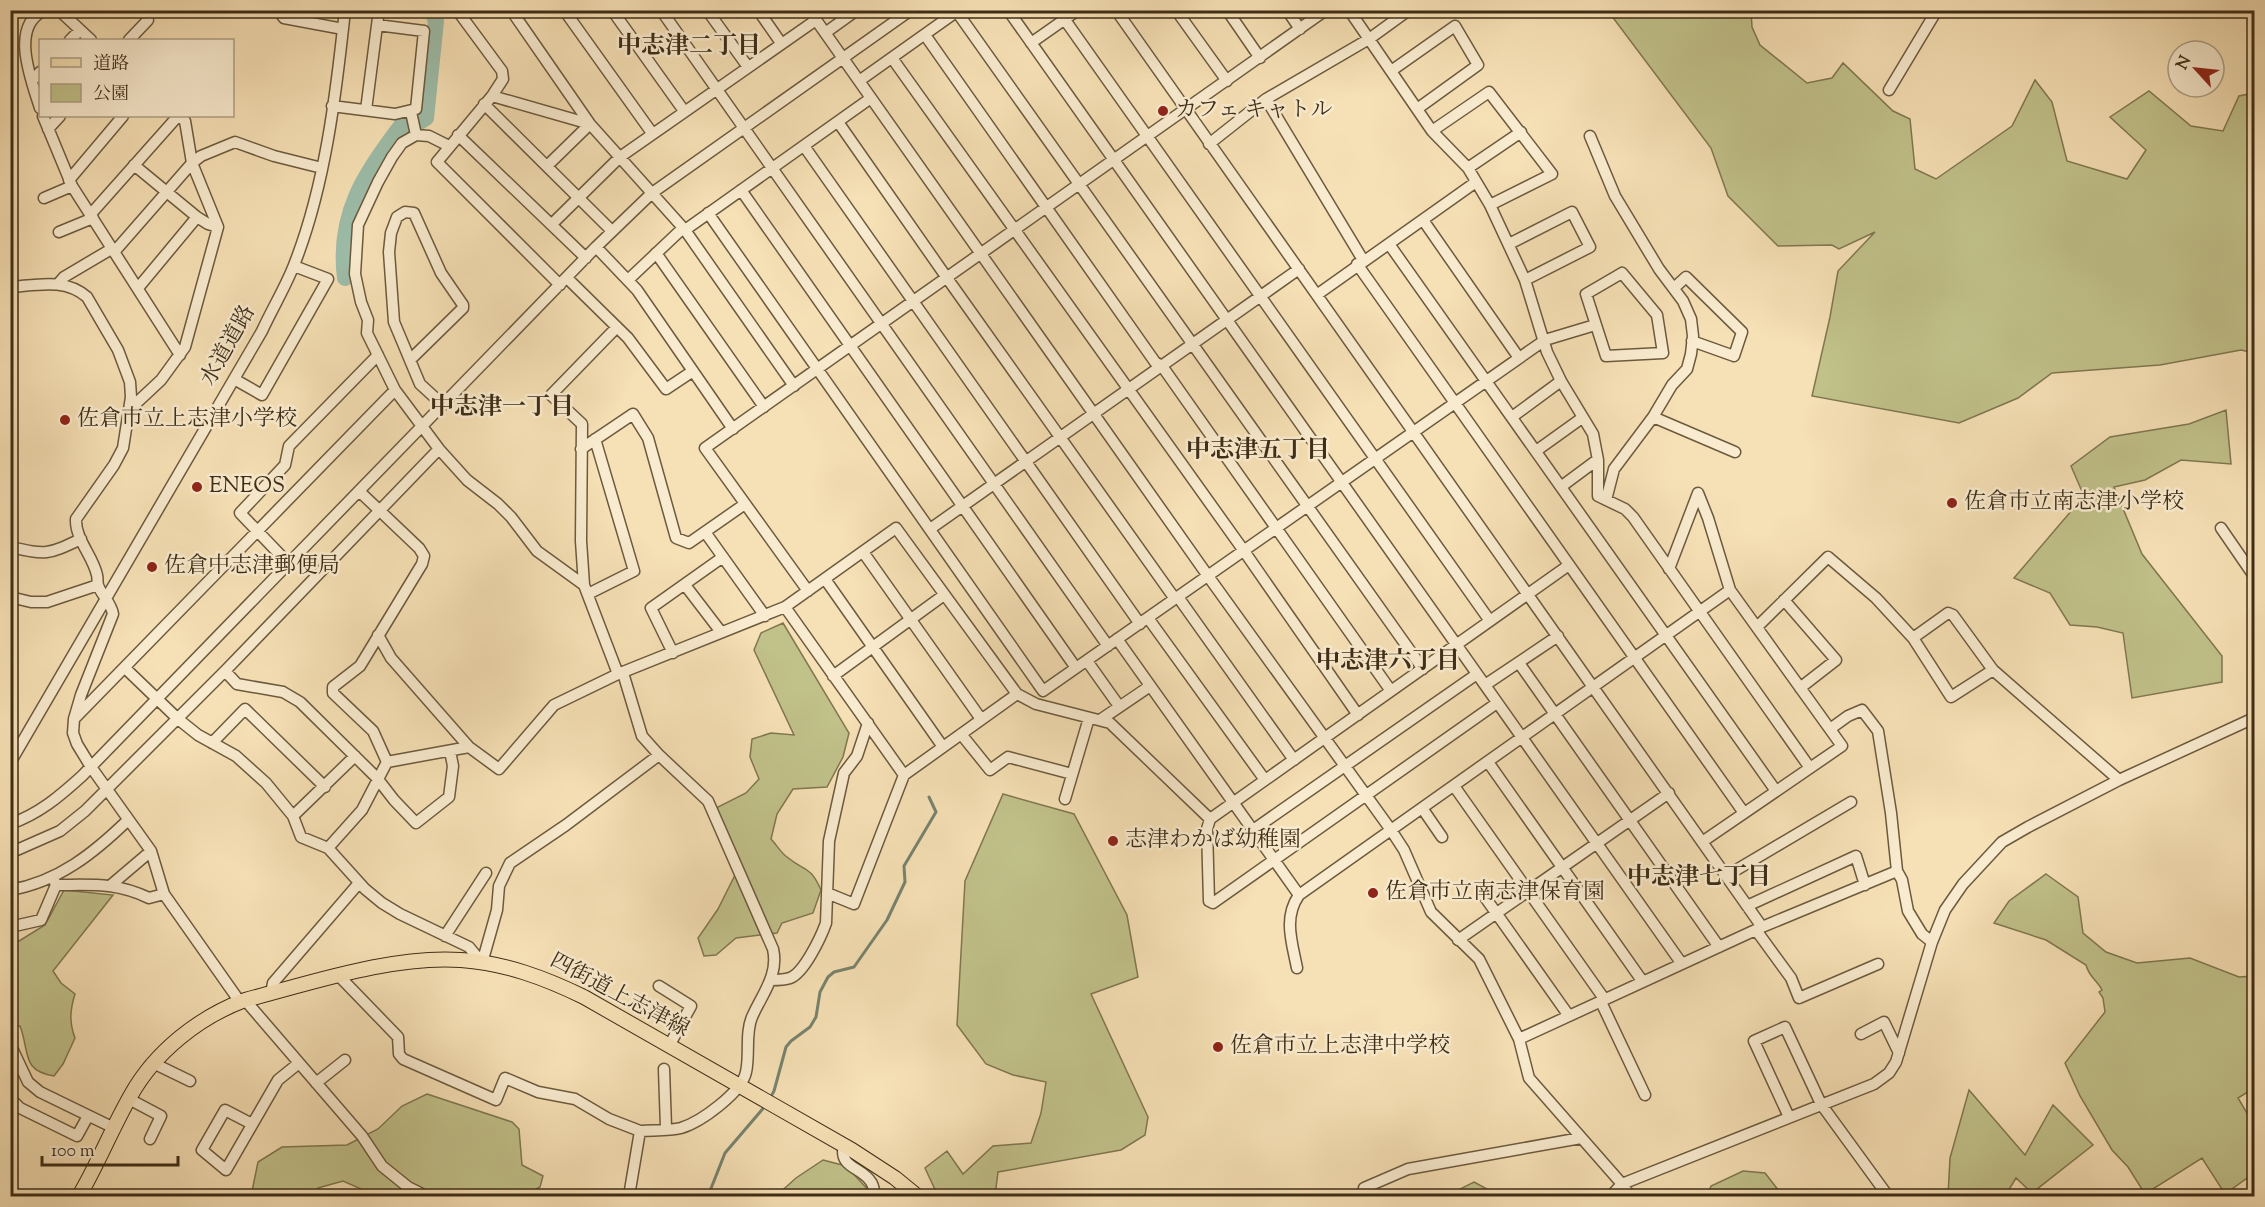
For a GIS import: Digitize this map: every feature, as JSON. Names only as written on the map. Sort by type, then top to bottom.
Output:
[{"type":"main road","name":"四街道上志津線","points":[[83,1195],[129,1099],[153,1063],[189,1030],[242,1001],[271,993],[400,962],[446,960],[516,969],[555,983],[584,997],[844,1145],[895,1178],[917,1197]]},
{"type":"street","points":[[39,105],[24,42],[29,26],[46,10]]},
{"type":"street","points":[[56,10],[90,39]]},
{"type":"street","points":[[278,10],[284,18],[343,28]]},
{"type":"street","name":"水道道路","points":[[10,763],[262,331],[294,266],[312,210],[322,168],[345,10]]},
{"type":"street","points":[[366,111],[379,10]]},
{"type":"street","points":[[457,10],[502,71],[503,79],[437,162],[564,281],[617,327],[628,338],[666,389],[693,371]]},
{"type":"street","points":[[511,10],[590,124],[684,229],[794,386]]},
{"type":"street","points":[[564,10],[652,133]]},
{"type":"street","points":[[612,10],[684,111]]},
{"type":"street","points":[[661,10],[994,483],[1113,642],[1150,686],[1299,894]]},
{"type":"street","points":[[707,10],[748,67]]},
{"type":"street","points":[[758,10],[782,43]]},
{"type":"street","points":[[825,33],[857,10]]},
{"type":"street","points":[[10,824],[33,815],[50,804],[91,767],[612,231],[652,193],[911,10]]},
{"type":"street","points":[[1008,10],[1682,964]]},
{"type":"street","points":[[1031,43],[1078,10]]},
{"type":"street","points":[[1116,10],[1669,793],[1747,906],[1791,978],[1799,998],[1878,964]]},
{"type":"street","points":[[1176,10],[1227,81]]},
{"type":"street","points":[[1227,10],[1260,58]]},
{"type":"street","points":[[1287,10],[1300,29]]},
{"type":"street","points":[[808,591],[705,448],[1326,10]]},
{"type":"street","points":[[1349,10],[1432,131],[1468,168],[1490,205],[1525,280],[1547,352],[1561,381],[1593,434],[1597,460],[1598,496],[1625,509],[1633,517],[1810,768]]},
{"type":"street","points":[[1209,144],[1266,99],[1369,39],[1409,10]]},
{"type":"street","points":[[1889,90],[1937,10]]},
{"type":"street","points":[[859,81],[958,11],[1423,669]]},
{"type":"street","points":[[552,224],[620,157],[782,43],[812,15],[1404,850],[1431,912],[1479,959],[1519,1040],[1529,1078],[1622,1184],[1630,1197]]},
{"type":"street","points":[[130,39],[148,20]]},
{"type":"street","points":[[1065,20],[1490,621]]},
{"type":"street","points":[[332,106],[395,114],[416,109],[424,31],[377,25]]},
{"type":"street","points":[[1391,71],[1455,26],[1478,65],[1417,109]]},
{"type":"street","points":[[71,39],[80,30]]},
{"type":"street","points":[[925,35],[1155,362],[1161,366],[1391,691]]},
{"type":"street","points":[[892,58],[1244,551],[1358,715]]},
{"type":"street","points":[[32,81],[39,73]]},
{"type":"street","points":[[1432,131],[1489,92],[1521,132],[1552,174],[1490,205]]},
{"type":"street","points":[[628,280],[684,229],[871,98]]},
{"type":"street","points":[[1266,99],[1360,262],[1455,403],[1744,813]]},
{"type":"street","points":[[488,100],[590,124]]},
{"type":"street","points":[[488,100],[547,166],[612,231]]},
{"type":"street","points":[[411,112],[416,135]]},
{"type":"street","points":[[43,117],[70,183],[180,355]]},
{"type":"street","points":[[48,129],[59,117]]},
{"type":"street","points":[[44,198],[70,183],[122,117]]},
{"type":"street","points":[[59,232],[92,216],[177,117]]},
{"type":"street","points":[[130,409],[161,380],[185,347],[218,227],[192,163],[185,121],[179,117]]},
{"type":"street","points":[[838,122],[946,278],[1294,760]]},
{"type":"street","points":[[547,166],[590,124]]},
{"type":"street","points":[[1468,168],[1521,132]]},
{"type":"street","points":[[449,146],[429,136],[416,135],[402,143],[392,157],[363,213],[356,235],[357,284],[368,320],[367,333],[395,390],[439,449],[467,480],[511,517],[537,551],[586,589]]},
{"type":"street","points":[[458,135],[586,258]]},
{"type":"street","points":[[1590,136],[1615,196],[1659,269],[1683,301],[1691,319],[1692,341],[1687,369],[1672,385],[1653,417],[1614,469],[1606,500]]},
{"type":"street","points":[[58,284],[64,277],[114,250],[192,163],[201,156],[235,142],[274,156],[322,168]]},
{"type":"street","points":[[804,146],[1026,461],[1265,780]]},
{"type":"street","points":[[134,165],[197,217],[218,227]]},
{"type":"street","points":[[1318,294],[1360,262],[1476,182]]},
{"type":"street","points":[[741,190],[1076,668]]},
{"type":"street","points":[[411,359],[463,309],[463,305],[441,273],[414,213],[405,212],[397,217],[391,232],[389,252],[394,322],[420,384],[443,405]]},
{"type":"street","points":[[1509,244],[1572,212],[1590,247],[1525,280]]},
{"type":"street","points":[[708,213],[1043,691],[1545,340],[1595,325]]},
{"type":"street","points":[[138,288],[197,217]]},
{"type":"street","points":[[1423,220],[1519,358]]},
{"type":"street","points":[[1389,244],[1776,791]]},
{"type":"street","points":[[596,248],[637,290],[733,429]]},
{"type":"street","points":[[656,253],[764,407]]},
{"type":"street","points":[[234,379],[262,395],[328,279],[294,266]]},
{"type":"street","points":[[930,529],[1299,269]]},
{"type":"street","points":[[1622,273],[1657,315],[1663,353],[1606,357],[1595,325],[1586,294],[1622,273]]},
{"type":"street","points":[[1674,288],[1686,278],[1742,332],[1734,356],[1692,341]]},
{"type":"street","points":[[10,287],[58,284],[73,286],[87,297],[118,350],[130,382],[130,409],[123,448],[114,465],[76,519],[81,539],[98,576],[98,585],[112,614],[74,719],[73,733],[77,744],[128,820],[152,851],[164,894],[242,1001],[362,1136],[382,1166],[408,1187],[426,1197]]},
{"type":"street","points":[[339,976],[398,1037],[399,1054],[403,1059],[496,1100],[505,1078],[538,1092],[575,1098],[609,1119],[640,1131],[681,1128],[711,1112],[741,1086],[746,1073],[751,1020],[774,974],[776,960],[773,949],[708,801],[642,736],[621,674],[586,589],[582,424],[551,395],[617,327]]},
{"type":"street","points":[[288,563],[240,513],[285,465],[289,446],[378,355]]},
{"type":"street","points":[[1512,417],[1561,381]]},
{"type":"street","points":[[74,719],[395,390]]},
{"type":"street","points":[[581,449],[633,414],[648,438],[676,538],[689,543],[745,504]]},
{"type":"street","points":[[1653,417],[1735,452]]},
{"type":"street","points":[[1536,451],[1582,418]]},
{"type":"street","points":[[586,589],[634,571],[595,439]]},
{"type":"street","points":[[10,853],[60,831],[85,811],[225,671],[439,449]]},
{"type":"street","points":[[1562,486],[1597,460]]},
{"type":"street","points":[[359,491],[419,548],[424,556],[422,564],[360,666],[333,687],[333,693],[373,731],[387,762]]},
{"type":"street","points":[[1669,569],[1698,493],[1730,590],[1842,746],[1702,842]]},
{"type":"street","points":[[378,635],[391,658],[469,747],[499,769],[554,705],[621,674],[785,607],[896,528],[1017,694],[1036,704],[1110,723],[1210,819]]},
{"type":"street","points":[[2221,528],[2254,576]]},
{"type":"street","points":[[705,532],[765,616]]},
{"type":"street","points":[[10,547],[44,554],[81,539]]},
{"type":"street","points":[[863,552],[981,719]]},
{"type":"street","points":[[673,653],[651,608],[723,557]]},
{"type":"street","points":[[1756,627],[1828,557],[1876,598],[1913,638],[1951,698],[1993,670]]},
{"type":"street","points":[[1497,703],[1213,903],[1209,901],[1207,829],[1210,819],[1569,565]]},
{"type":"street","points":[[825,579],[943,747]]},
{"type":"street","points":[[10,597],[31,602],[47,602],[98,585]]},
{"type":"street","points":[[685,585],[721,632]]},
{"type":"street","points":[[1297,968],[1288,922],[1299,894],[1730,590]]},
{"type":"street","points":[[833,676],[944,595]]},
{"type":"street","points":[[1784,600],[1836,660],[1800,688]]},
{"type":"street","points":[[785,607],[904,775]]},
{"type":"street","points":[[1913,638],[1948,613],[1953,615],[1993,670],[2119,780]]},
{"type":"street","points":[[1485,685],[1558,636]]},
{"type":"street","points":[[1087,661],[1119,706]]},
{"type":"street","points":[[1519,663],[1719,947]]},
{"type":"street","points":[[125,668],[178,718],[236,756],[266,783],[293,816],[302,837],[328,848],[359,883],[382,903],[469,947],[482,963]]},
{"type":"street","points":[[225,671],[237,684],[273,690],[296,699],[377,778],[416,823],[449,796],[453,766],[450,750]]},
{"type":"street","points":[[1253,830],[1477,675]]},
{"type":"street","points":[[1065,799],[1072,774],[1095,719],[1150,686]]},
{"type":"street","points":[[827,893],[854,904],[904,775],[1017,694]]},
{"type":"street","points":[[212,742],[245,709],[325,787]]},
{"type":"street","points":[[1830,729],[1848,716],[1862,710],[1878,731],[1891,813],[1897,871],[1902,880],[1910,918],[1932,942]]},
{"type":"street","points":[[1611,1197],[1622,1184],[1874,1083],[1889,1072],[1896,1062],[1932,942],[1945,910],[1963,884],[2002,842],[2119,780],[2254,718]]},
{"type":"street","points":[[771,980],[791,978],[802,967],[822,935],[826,924],[829,841],[844,773],[857,756],[868,723]]},
{"type":"street","points":[[961,734],[990,770],[1008,757],[1072,774]]},
{"type":"street","points":[[328,848],[362,810],[387,762],[469,747]]},
{"type":"street","points":[[482,963],[497,910],[499,886],[510,863],[566,825],[659,755]]},
{"type":"street","points":[[293,816],[355,756]]},
{"type":"street","points":[[1488,762],[1643,982]]},
{"type":"street","points":[[1454,786],[1603,1001],[1645,1095]]},
{"type":"street","points":[[1458,940],[1669,793]]},
{"type":"street","points":[[1726,876],[1851,802]]},
{"type":"street","points":[[1422,808],[1442,837]]},
{"type":"street","points":[[10,927],[41,920],[54,881],[98,848],[128,820]]},
{"type":"street","points":[[111,885],[152,851]]},
{"type":"street","points":[[1747,906],[1856,856],[1865,885]]},
{"type":"street","points":[[1519,1040],[1759,928],[1897,871]]},
{"type":"street","points":[[446,936],[486,873]]},
{"type":"street","points":[[10,890],[54,881],[111,885],[149,898],[164,894]]},
{"type":"street","points":[[271,993],[273,983],[359,883]]},
{"type":"street","points":[[1482,893],[1569,1016]]},
{"type":"street","points":[[659,986],[691,1006],[669,1046]]},
{"type":"street","points":[[1861,1034],[1884,1022],[1899,1053]]},
{"type":"street","points":[[1789,1117],[1754,1041],[1785,1027],[1821,1104],[1888,1197]]},
{"type":"street","points":[[10,1044],[28,1082],[40,1092],[114,1128]]},
{"type":"street","points":[[316,1083],[345,1060]]},
{"type":"street","points":[[153,1063],[190,1081]]},
{"type":"street","points":[[252,1124],[225,1110],[202,1150],[226,1170],[278,1080],[299,1063]]},
{"type":"street","points":[[664,1069],[666,1128]]},
{"type":"street","points":[[10,1098],[20,1108],[77,1136],[88,1116]]},
{"type":"street","points":[[129,1099],[161,1116],[150,1139]]},
{"type":"street","points":[[629,1197],[640,1131]]},
{"type":"street","points":[[1364,1188],[1408,1169],[1581,1138]]},
{"type":"street","points":[[844,1145],[845,1160],[848,1165],[871,1181],[875,1197]]},
{"type":"green space","points":[[1608,11],[1751,11],[1752,27],[1760,45],[1807,83],[1832,78],[1843,63],[1893,111],[1910,119],[1915,169],[1936,179],[2012,126],[2035,80],[2052,102],[2067,161],[2127,179],[2146,150],[2110,117],[2149,91],[2191,126],[2223,131],[2239,96],[2254,93],[2254,353],[2241,350],[2160,365],[2052,373],[2018,398],[1959,423],[1812,396],[1838,271],[1875,232],[1839,249],[1832,245],[1778,246],[1728,196],[1711,148]]},
{"type":"green space","points":[[2226,410],[2231,464],[2181,460],[2145,480],[2114,487],[2142,554],[2222,656],[2222,682],[2132,698],[2123,633],[2097,627],[2070,625],[2050,593],[2014,578],[2084,496],[2071,466],[2110,437],[2189,424]]},
{"type":"green space","points":[[783,623],[849,733],[843,757],[827,787],[793,789],[777,814],[771,839],[793,862],[814,876],[821,890],[813,913],[782,923],[777,933],[736,938],[716,955],[704,956],[698,938],[718,909],[741,863],[716,808],[746,793],[759,779],[750,757],[752,739],[771,733],[794,735],[754,650],[761,633]]},
{"type":"green space","points":[[1003,794],[1074,814],[1127,915],[1138,977],[1091,994],[1148,1117],[1145,1135],[1121,1150],[998,1172],[995,1196],[938,1196],[925,1168],[947,1151],[963,1174],[993,1146],[1031,1143],[1041,1113],[1046,1082],[1013,1075],[986,1064],[957,1025],[965,881]]},
{"type":"green space","points":[[2046,874],[2078,897],[2083,933],[2106,952],[2137,963],[2190,958],[2239,977],[2254,976],[2254,1088],[2238,1098],[2254,1125],[2254,1173],[2225,1194],[2202,1158],[2145,1194],[2128,1167],[2112,1150],[2080,1096],[2065,1063],[2105,1012],[2103,998],[2099,992],[2102,990],[2086,965],[2046,940],[1994,923],[2009,901]]},
{"type":"green space","points":[[64,890],[113,895],[53,971],[61,983],[75,994],[71,1016],[75,1038],[63,1064],[54,1076],[36,1070],[31,1065],[20,1026],[11,1026],[11,946],[45,925]]},
{"type":"green space","points":[[1969,1090],[2025,1155],[2053,1105],[2093,1145],[2032,1193],[2016,1178],[2005,1196],[1948,1196],[1950,1158]]},
{"type":"green space","points":[[427,1094],[512,1122],[519,1129],[522,1165],[543,1176],[540,1187],[526,1195],[377,1196],[343,1181],[318,1188],[313,1196],[251,1196],[258,1162],[282,1147],[347,1145],[378,1129],[402,1106]]},
{"type":"green space","points":[[823,1160],[846,1166],[874,1196],[776,1196],[796,1178]]},
{"type":"green space","points":[[1743,1171],[1765,1173],[1783,1196],[1707,1196],[1711,1186]]},
{"type":"green space","points":[[1474,1182],[1496,1196],[1455,1196],[1460,1189]]},
{"type":"waterway","points":[[345,278],[345,234],[356,196],[376,161],[401,126],[418,123],[426,118],[436,21],[431,10]]},
{"type":"waterway","points":[[769,1100],[774,1091],[786,1047],[810,1027],[816,1017],[820,992],[828,977],[834,972],[854,967],[887,920],[905,882],[904,866],[936,812],[929,797]]},
{"type":"waterway","points":[[708,1196],[725,1153],[766,1105]]},
{"type":"place","name":"カフェ キャトル","points":[[1163,111]]},
{"type":"place","name":"佐倉市立上志津小学校","points":[[65,420]]},
{"type":"place","name":"ENEOS","points":[[197,487]]},
{"type":"place","name":"佐倉市立南志津小学校","points":[[1952,503]]},
{"type":"place","name":"佐倉中志津郵便局","points":[[152,567]]},
{"type":"place","name":"志津わかば幼稚園","points":[[1113,841]]},
{"type":"place","name":"佐倉市立南志津保育園","points":[[1373,893]]},
{"type":"place","name":"佐倉市立上志津中学校","points":[[1218,1047]]},
{"type":"district","name":"中志津二丁目","points":[[689,47]]},
{"type":"district","name":"中志津一丁目","points":[[502,408]]},
{"type":"district","name":"中志津五丁目","points":[[1258,451]]},
{"type":"district","name":"中志津六丁目","points":[[1388,662]]},
{"type":"district","name":"中志津七丁目","points":[[1699,878]]}]
